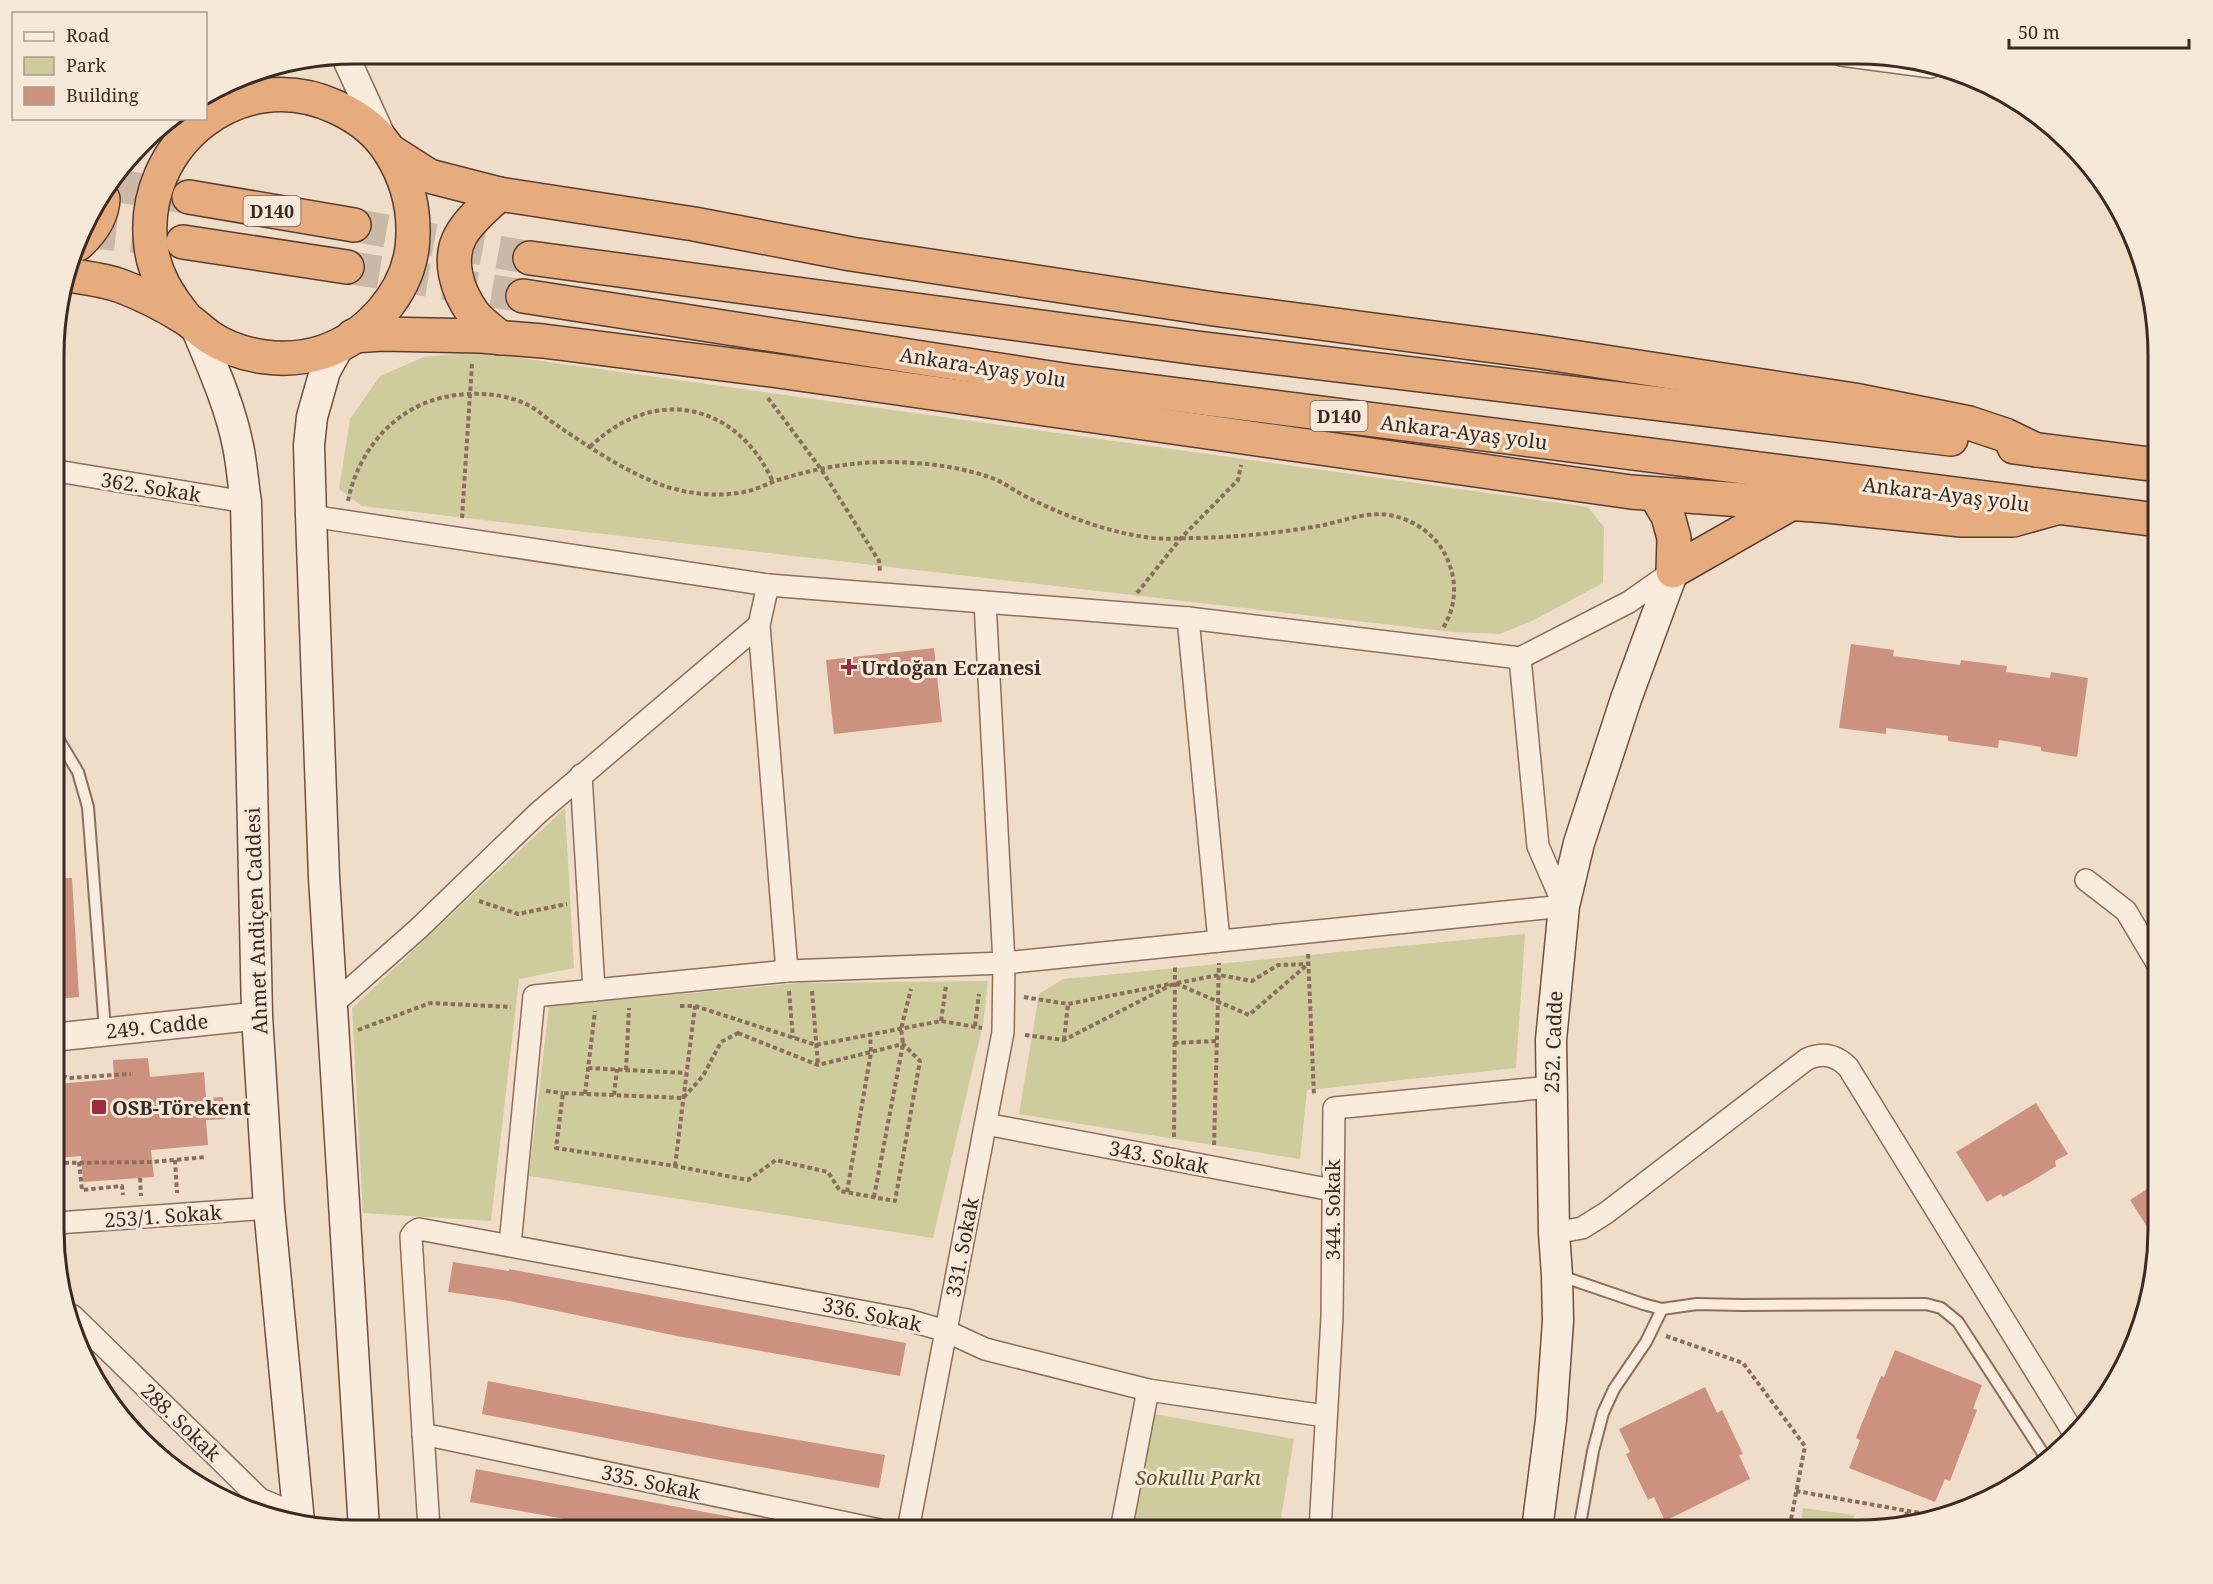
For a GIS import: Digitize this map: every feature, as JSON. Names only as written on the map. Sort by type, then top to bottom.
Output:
[{"type":"highway","points":[[193,120],[162,170],[153,195],[149,222],[151,248],[158,274],[170,297],[191,322],[209,337],[235,350],[264,357],[293,358],[322,352],[347,340],[371,323],[390,302],[404,277],[412,250],[414,222],[410,194],[400,168],[387,147],[368,127],[349,113],[328,103],[281,94],[258,97],[207,111]]},
{"type":"highway","points":[[387,147],[429,176],[499,194],[694,224],[851,254],[1214,309],[1540,352],[1854,400],[1969,423],[2005,435],[2036,450]]},
{"type":"highway","points":[[487,337],[457,280],[454,252],[461,235],[499,194]]},
{"type":"highway","name":"D140","points":[[189,197],[354,225]]},
{"type":"highway","name":"D140","points":[[183,242],[347,267]]},
{"type":"highway","points":[[530,258],[1197,348],[2148,464]]},
{"type":"highway","points":[[75,276],[119,285],[191,322]]},
{"type":"highway","name":"Ankara-Ayaş yolu","points":[[523,296],[1070,381],[2148,519]]},
{"type":"highway","points":[[347,340],[382,334],[543,341],[771,370],[1505,475],[1655,494],[1792,503],[1962,520],[2013,520],[2056,508]]},
{"type":"highway","points":[[1655,494],[1668,516],[1674,538],[1673,571]]},
{"type":"highway","points":[[1673,571],[1792,503]]},
{"type":"main road","name":"Ahmet Andiçen Caddesi","points":[[191,322],[222,391],[238,446],[246,502],[257,1016],[269,1208],[299,1514]]},
{"type":"main road","points":[[347,340],[325,371],[312,417],[309,445],[324,877],[363,1520]]},
{"type":"main road","name":"252. Cadde","points":[[1538,1520],[1557,1356],[1557,1275],[1550,1087],[1551,1040],[1564,906],[1579,843],[1626,699],[1673,571]]},
{"type":"street","points":[[349,64],[387,147]]},
{"type":"street","name":"362. Sokak","points":[[64,472],[246,502]]},
{"type":"street","points":[[310,516],[768,585],[1188,618],[1520,658],[1629,602],[1673,571]]},
{"type":"street","points":[[768,585],[759,625],[787,970]]},
{"type":"street","name":"331. Sokak","points":[[910,1520],[1003,1032],[1004,963],[985,602]]},
{"type":"street","points":[[1188,618],[1219,941]]},
{"type":"street","points":[[332,1005],[455,893],[537,813],[759,625]]},
{"type":"street","points":[[510,1245],[534,996],[594,998],[787,970],[1004,963],[1564,906],[1538,846],[1520,658]]},
{"type":"street","points":[[581,775],[594,998]]},
{"type":"street","points":[[2086,880],[2126,911],[2148,948]]},
{"type":"street","name":"249. Cadde","points":[[64,1036],[257,1016]]},
{"type":"street","points":[[1554,1233],[1582,1228],[1605,1214],[1807,1059],[1815,1055],[1833,1056],[1848,1067],[2070,1427]]},
{"type":"street","name":"344. Sokak","points":[[1320,1520],[1332,1317],[1334,1108],[1550,1087]]},
{"type":"street","name":"343. Sokak","points":[[986,1124],[1332,1190]]},
{"type":"street","name":"253/1. Sokak","points":[[64,1223],[269,1208]]},
{"type":"street","name":"336. Sokak","points":[[423,1434],[411,1236],[419,1229],[908,1320],[946,1331],[985,1349],[1148,1390],[1325,1416]]},
{"type":"street","name":"288. Sokak","points":[[81,1323],[260,1499],[285,1511]]},
{"type":"street","points":[[1123,1520],[1148,1390]]},
{"type":"street","points":[[423,1434],[428,1520]]},
{"type":"street","name":"335. Sokak","points":[[423,1434],[832,1520]]},
{"type":"lane","points":[[64,749],[78,772],[88,807],[105,1031]]},
{"type":"lane","points":[[1557,1275],[1662,1309],[1697,1304],[1926,1304],[1941,1308],[1958,1322],[2043,1453]]},
{"type":"lane","points":[[1582,1520],[1593,1451],[1603,1413],[1614,1389],[1646,1342],[1662,1309]]},
{"type":"path","points":[[461,538],[471,394],[487,337]]},
{"type":"path","points":[[771,370],[768,399],[821,469],[879,561],[882,594]]},
{"type":"path","points":[[344,521],[356,472],[366,453],[395,421],[430,401],[448,396],[471,394],[507,398],[527,404],[590,447],[641,476],[683,490],[726,494],[747,491],[821,469],[886,462],[922,464],[992,477],[1051,509],[1093,524],[1147,537],[1181,538],[1284,531],[1368,515],[1384,514],[1401,518],[1417,524],[1430,534],[1441,547],[1449,562],[1453,577],[1452,608],[1443,629],[1428,647]]},
{"type":"path","points":[[590,447],[620,422],[638,415],[667,410],[696,412],[729,426],[743,437],[760,458],[772,482]]},
{"type":"path","points":[[1121,613],[1181,538],[1238,480],[1247,438]]},
{"type":"path","points":[[455,893],[518,914],[588,899]]},
{"type":"path","points":[[1307,932],[1315,1105]]},
{"type":"path","points":[[1214,1167],[1219,941]]},
{"type":"path","points":[[1173,1160],[1175,946]]},
{"type":"path","points":[[1004,994],[1068,1004],[1219,975],[1252,981],[1278,965],[1308,964]]},
{"type":"path","points":[[1175,983],[1249,1015],[1308,964]]},
{"type":"path","points":[[941,1021],[948,965]]},
{"type":"path","points":[[787,970],[794,1038]]},
{"type":"path","points":[[810,970],[818,1065]]},
{"type":"path","points":[[673,1006],[695,1006],[816,1045],[941,1021],[1064,1040],[1175,983]]},
{"type":"path","points":[[874,1197],[903,1044],[901,1029],[913,984]]},
{"type":"path","points":[[585,1094],[594,998]]},
{"type":"path","points":[[334,1039],[430,1003],[533,1008]]},
{"type":"path","points":[[1064,1040],[1068,1004]]},
{"type":"path","points":[[675,1166],[695,1006]]},
{"type":"path","points":[[618,1007],[640,1007]]},
{"type":"path","points":[[626,1070],[629,1007]]},
{"type":"path","points":[[683,1098],[703,1076],[721,1042],[738,1033],[818,1065],[903,1044]]},
{"type":"path","points":[[847,1192],[871,1052],[870,1035]]},
{"type":"path","points":[[1174,1043],[1217,1041]]},
{"type":"path","points":[[683,1098],[563,1093],[556,1148],[675,1166],[748,1180],[777,1160],[828,1172],[840,1191],[895,1201],[920,1061],[903,1044]]},
{"type":"path","points":[[588,1068],[686,1073]]},
{"type":"path","points":[[614,1095],[617,1070]]},
{"type":"path","points":[[64,1077],[131,1074]]},
{"type":"path","points":[[64,1163],[175,1161],[206,1157]]},
{"type":"path","points":[[175,1161],[177,1188]]},
{"type":"path","points":[[79,1162],[82,1190],[122,1186],[123,1195],[141,1193],[140,1178]]},
{"type":"path","points":[[1651,1331],[1743,1363],[1805,1446],[1791,1520]]},
{"type":"path","points":[[1796,1491],[1919,1513]]},
{"type":"path","points":[[1906,1515],[1907,1511]]},
{"type":"green space","points":[[477,352],[1588,507],[1604,527],[1603,583],[1532,621],[1500,634],[1452,632],[362,506],[339,489],[350,419],[380,376],[424,357]]},
{"type":"green space","points":[[565,808],[574,968],[519,979],[491,1221],[363,1213],[352,1008]]},
{"type":"green space","points":[[1525,934],[1516,1068],[1307,1090],[1300,1159],[1019,1114],[1039,994],[1063,979]]},
{"type":"green space","points":[[988,981],[983,1024],[933,1238],[529,1176],[549,1006],[801,983]]},
{"type":"green space","name":"Sokullu Parkı","points":[[1154,1414],[1294,1439],[1281,1520],[1135,1520]]},
{"type":"green space","points":[[1803,1508],[1854,1515],[1853,1520],[1801,1520]]},
{"type":"building","points":[[1851,644],[1894,650],[1893,656],[1960,665],[1961,660],[2007,666],[2006,672],[2050,678],[2051,672],[2088,678],[2077,757],[2041,751],[2041,747],[1999,740],[1998,748],[1948,741],[1948,736],[1886,728],[1886,734],[1839,728]]},
{"type":"building","points":[[934,648],[942,722],[834,734],[826,660]]},
{"type":"building","points":[[64,878],[72,878],[79,997],[64,998]]},
{"type":"building","points":[[148,1058],[150,1077],[204,1072],[206,1098],[223,1097],[225,1119],[206,1120],[208,1145],[151,1150],[154,1177],[83,1182],[81,1156],[64,1157],[64,1083],[114,1079],[113,1060]]},
{"type":"building","points":[[2036,1103],[2068,1154],[2055,1161],[2056,1166],[2032,1181],[2003,1197],[2001,1194],[1987,1202],[1956,1152]]},
{"type":"building","points":[[2148,1188],[2148,1228],[2130,1200]]},
{"type":"building","points":[[453,1262],[509,1271],[509,1269],[906,1343],[900,1376],[677,1336],[504,1300],[448,1292]]},
{"type":"building","points":[[1895,1350],[1982,1385],[1973,1409],[1977,1410],[1950,1481],[1945,1479],[1935,1502],[1849,1468],[1860,1440],[1856,1438],[1881,1376],[1884,1377]]},
{"type":"building","points":[[488,1381],[746,1431],[885,1455],[879,1488],[482,1414]]},
{"type":"building","points":[[1705,1387],[1717,1413],[1722,1410],[1743,1454],[1739,1455],[1750,1479],[1665,1520],[1654,1497],[1648,1500],[1626,1454],[1630,1452],[1619,1429]]},
{"type":"building","points":[[476,1469],[747,1520],[570,1520],[470,1502]]},
{"type":"tunnel","points":[[120,186],[185,197]]},
{"type":"tunnel","points":[[354,225],[530,258]]},
{"type":"tunnel","points":[[93,232],[179,241]]},
{"type":"tunnel","points":[[347,267],[523,296]]},
{"type":"place","name":"Urdoğan Eczanesi","points":[[849,667]]},
{"type":"place","name":"OSB-Törekent","points":[[99,1107]]}]
